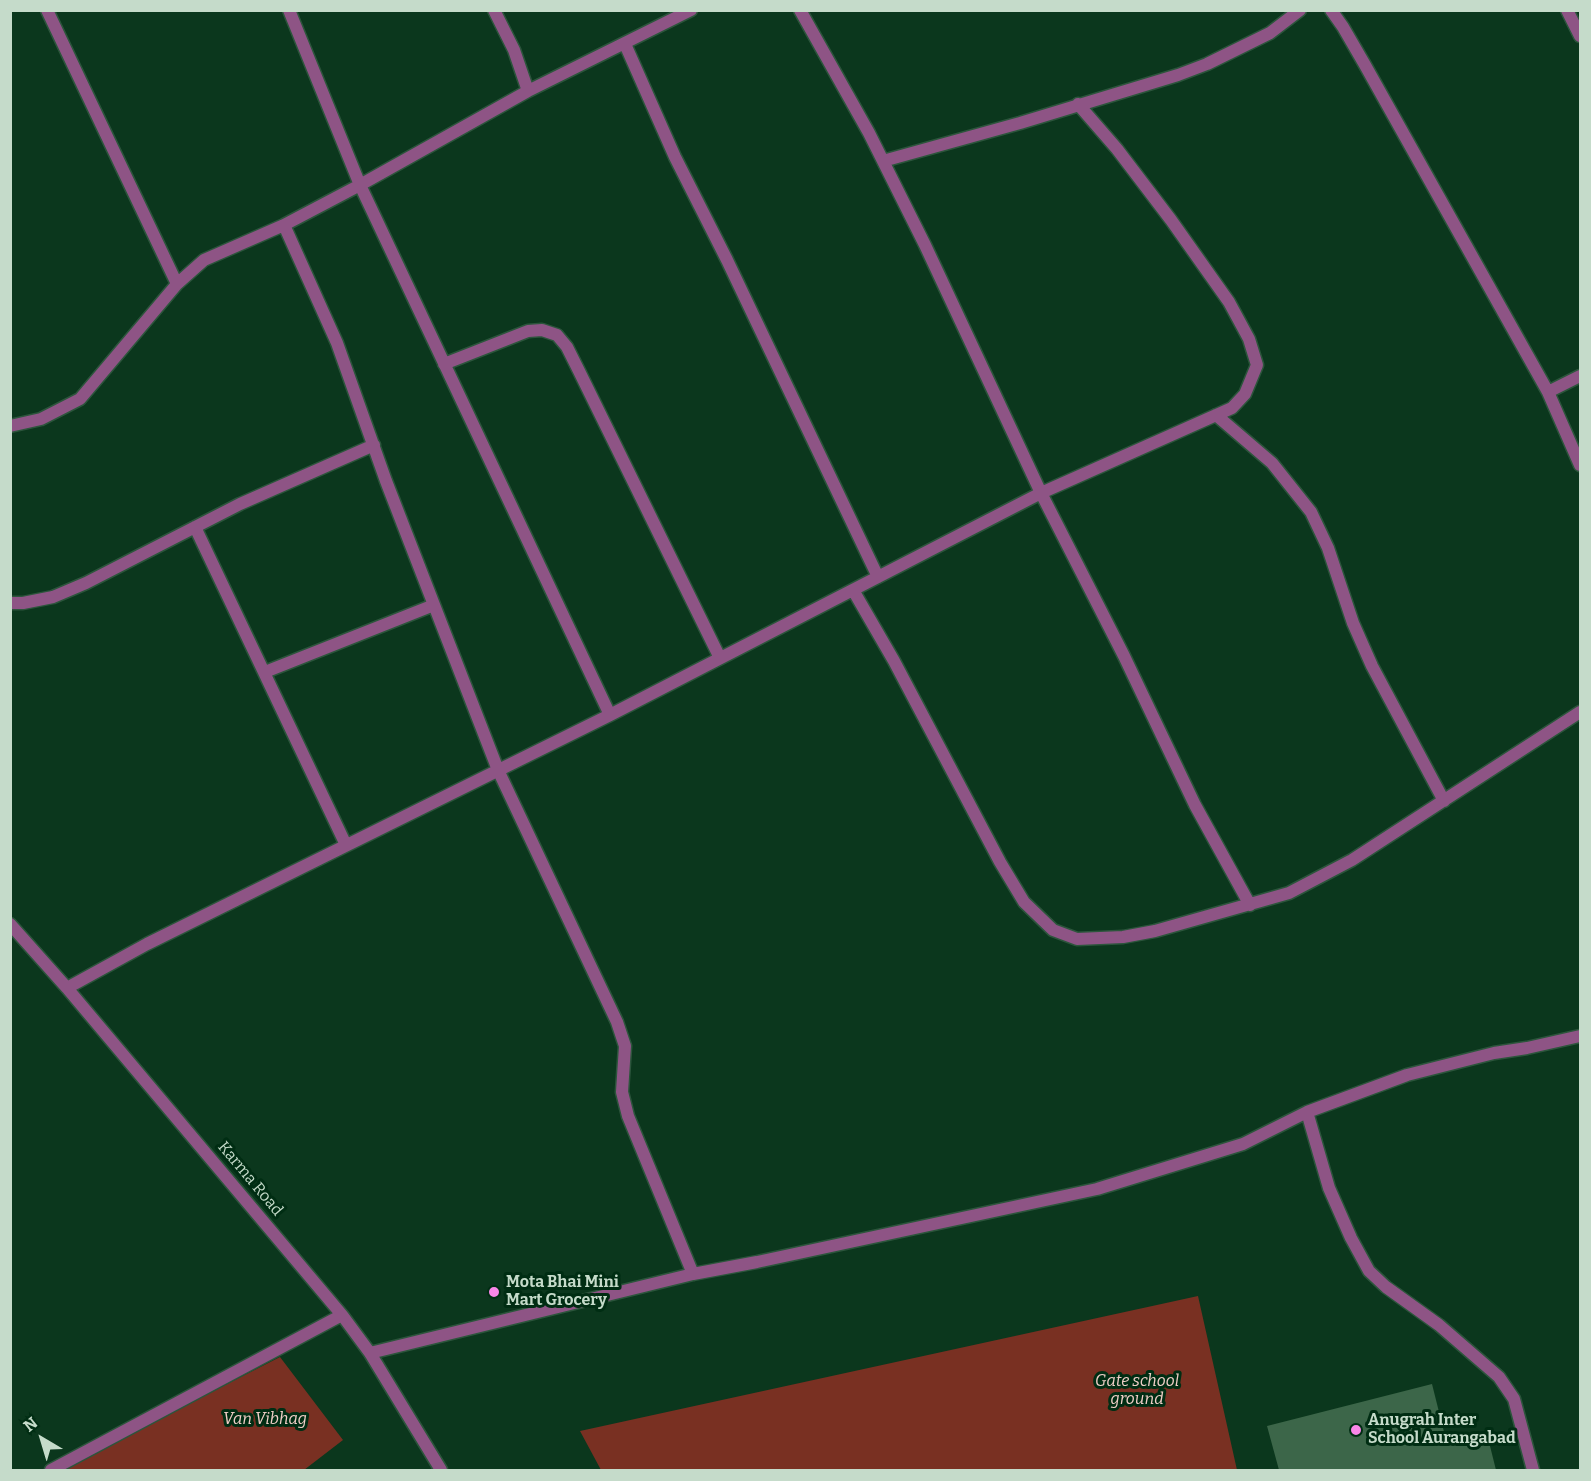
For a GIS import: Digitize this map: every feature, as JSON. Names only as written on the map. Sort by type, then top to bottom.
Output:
[{"type":"street","points":[[47,10],[177,284]]},
{"type":"street","points":[[288,10],[360,185],[610,715]]},
{"type":"street","points":[[494,10],[514,50],[528,90]]},
{"type":"street","points":[[10,426],[41,419],[80,399],[177,284],[204,260],[284,225],[528,90],[691,10]]},
{"type":"street","points":[[800,10],[883,161],[925,245],[1041,493],[1124,656],[1195,805],[1250,905]]},
{"type":"street","points":[[883,161],[1020,123],[1178,75],[1207,64],[1270,33],[1300,10]]},
{"type":"street","points":[[1331,10],[1365,65],[1548,392],[1581,465]]},
{"type":"street","points":[[1567,10],[1581,36]]},
{"type":"street","points":[[625,44],[675,157],[727,260],[878,577]]},
{"type":"street","points":[[67,988],[147,944],[610,715],[1041,493],[1232,408],[1245,394],[1257,365],[1249,339],[1229,302],[1177,227],[1143,181],[1078,104]]},
{"type":"street","points":[[284,225],[337,343],[498,770],[616,1022],[625,1046],[622,1092],[628,1116],[693,1274]]},
{"type":"street","points":[[444,364],[528,331],[542,330],[557,335],[567,347],[720,658]]},
{"type":"street","points":[[1548,392],[1581,376]]},
{"type":"street","points":[[1216,415],[1272,463],[1311,512],[1328,548],[1353,623],[1372,666],[1444,801]]},
{"type":"street","points":[[10,603],[53,597],[86,584],[240,504],[374,445]]},
{"type":"street","points":[[195,527],[346,845]]},
{"type":"street","points":[[853,590],[894,661],[1000,862],[1024,902],[1053,930],[1077,939],[1123,937],[1155,931],[1290,893],[1352,860],[1581,712]]},
{"type":"street","points":[[265,672],[434,605]]},
{"type":"street","name":"Karma Road","points":[[10,924],[67,988],[342,1315],[370,1353],[441,1470]]},
{"type":"street","points":[[370,1353],[693,1274],[1097,1189],[1243,1144],[1306,1112],[1407,1075],[1483,1056],[1581,1036]]},
{"type":"street","points":[[1306,1112],[1329,1188],[1351,1238],[1369,1271],[1386,1287],[1439,1325],[1499,1377],[1514,1400],[1533,1470]]},
{"type":"street","points":[[51,1470],[342,1315]]},
{"type":"green space","name":"Gate school ground","points":[[1198,1296],[1237,1470],[601,1470],[580,1431]]},
{"type":"green space","name":"Van Vibhag","points":[[280,1357],[343,1440],[304,1470],[58,1470]]},
{"type":"building","name":"Anugrah Inter School Aurangabad","points":[[1432,1384],[1447,1444],[1487,1434],[1496,1470],[1279,1470],[1267,1426]]},
{"type":"place","name":"Mota Bhai Mini Mart Grocery","points":[[494,1292]]},
{"type":"place","name":"Anugrah Inter School Aurangabad","points":[[1356,1430]]}]
